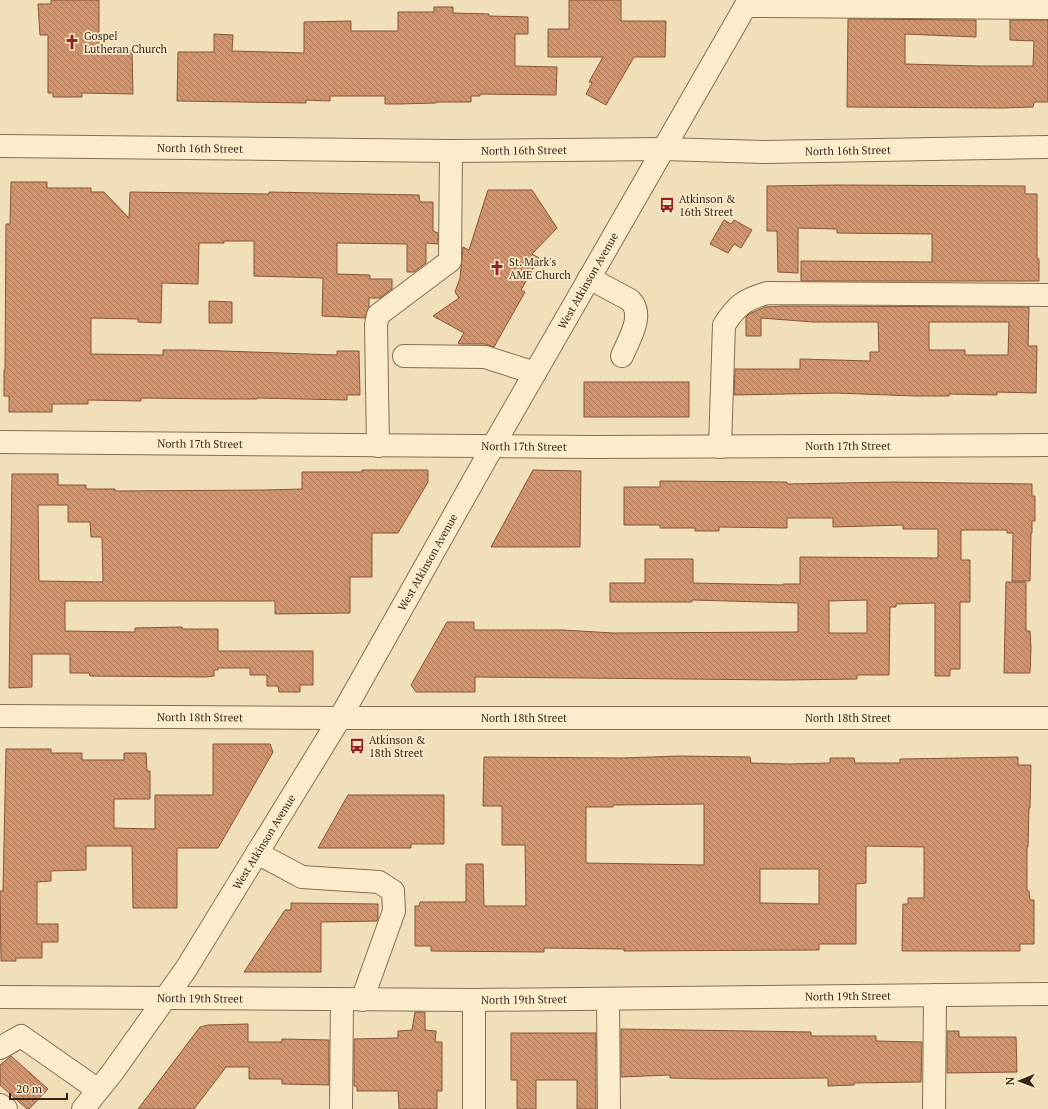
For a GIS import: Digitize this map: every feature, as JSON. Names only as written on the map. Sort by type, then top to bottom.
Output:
[{"type":"street","points":[[747,3],[1048,8]]},
{"type":"street","name":"West Atkinson Avenue","points":[[83,1109],[166,999],[186,969],[340,718],[493,446],[747,3]]},
{"type":"street","name":"North 16th Street","points":[[0,146],[451,151],[664,149],[764,152],[1048,147]]},
{"type":"street","points":[[378,446],[376,326],[378,316],[450,262],[451,151]]},
{"type":"street","points":[[589,278],[630,300],[635,305],[637,318],[622,356]]},
{"type":"street","points":[[720,447],[724,325],[735,308],[755,296],[767,293],[1048,295]]},
{"type":"street","points":[[404,356],[485,357],[535,373]]},
{"type":"street","name":"North 17th Street","points":[[0,442],[378,446],[720,447],[1048,445]]},
{"type":"street","name":"North 18th Street","points":[[0,716],[340,718],[1048,718]]},
{"type":"street","points":[[257,854],[302,877],[379,882],[393,891],[394,911],[352,1000],[341,1109]]},
{"type":"street","name":"North 19th Street","points":[[0,997],[474,1000],[1048,994]]},
{"type":"street","points":[[934,1109],[935,995]]},
{"type":"street","points":[[608,998],[609,1109]]},
{"type":"street","points":[[474,1000],[474,1109]]},
{"type":"street","points":[[0,1048],[21,1036],[98,1090]]},
{"type":"street","points":[[0,1105],[6,1109]]},
{"type":"building","name":"Gospel Lutheran Church","points":[[51,0],[99,0],[99,51],[132,51],[133,94],[82,93],[82,97],[53,97],[53,93],[48,93],[48,35],[40,35],[38,4],[51,4]]},
{"type":"building","points":[[569,0],[621,0],[621,21],[666,21],[665,57],[634,57],[606,105],[586,94],[592,83],[589,82],[603,57],[548,57],[548,29],[569,29]]},
{"type":"building","points":[[434,7],[453,7],[453,13],[528,17],[528,34],[515,34],[515,66],[557,67],[556,95],[480,94],[480,96],[471,96],[471,102],[399,104],[385,104],[385,96],[330,96],[330,101],[306,100],[306,103],[177,101],[178,52],[214,52],[214,34],[233,35],[232,51],[304,53],[304,22],[351,21],[351,31],[398,31],[398,12],[434,12]]},
{"type":"building","points":[[848,19],[976,20],[976,37],[905,34],[905,64],[979,66],[1033,66],[1034,41],[1010,40],[1010,20],[1048,20],[1048,102],[1034,102],[1033,107],[1002,108],[847,107]]},
{"type":"building","points":[[11,182],[47,182],[47,188],[91,188],[91,192],[104,192],[129,218],[130,192],[269,194],[269,192],[419,195],[420,202],[433,202],[433,231],[438,233],[438,244],[426,243],[426,263],[414,272],[407,272],[407,244],[337,243],[337,274],[370,275],[370,279],[392,279],[392,289],[380,298],[369,298],[369,308],[365,318],[322,316],[323,278],[254,276],[254,241],[224,241],[224,243],[199,243],[198,284],[162,283],[161,323],[138,322],[138,319],[91,318],[91,354],[163,355],[163,350],[195,350],[337,355],[337,351],[359,351],[360,395],[347,395],[347,400],[141,398],[141,401],[88,400],[88,404],[52,404],[52,412],[9,412],[9,396],[4,396],[4,370],[6,224],[10,224]]},
{"type":"building","points":[[767,186],[1025,186],[1025,194],[1037,194],[1037,259],[1039,259],[1039,281],[801,281],[801,261],[932,262],[932,234],[837,233],[837,229],[798,228],[798,273],[778,272],[777,231],[767,231]]},
{"type":"building","name":"St. Mark's AME Church","points":[[488,190],[532,190],[557,228],[532,254],[539,258],[521,290],[525,292],[494,347],[485,344],[458,343],[464,333],[433,316],[459,298],[455,292],[460,278],[463,247],[469,250]]},
{"type":"building","points":[[724,220],[731,224],[734,220],[752,230],[741,248],[734,244],[728,253],[710,244]]},
{"type":"building","points":[[209,301],[232,302],[232,323],[209,323]]},
{"type":"building","points":[[765,307],[1029,307],[1028,346],[1037,346],[1036,393],[997,392],[997,395],[949,394],[949,396],[835,393],[734,395],[735,369],[800,369],[800,359],[870,361],[870,352],[879,352],[878,322],[813,322],[761,318],[761,336],[746,336],[746,317],[749,314]],"holes":[[[929,322],[1009,322],[1008,355],[965,355],[965,350],[929,350]]]},
{"type":"building","points":[[584,382],[689,382],[689,417],[584,417]]},
{"type":"building","points":[[362,470],[428,470],[428,482],[398,533],[372,533],[372,577],[350,577],[350,613],[275,614],[275,601],[65,601],[65,631],[135,632],[135,628],[182,627],[182,629],[218,629],[218,651],[313,651],[313,685],[300,685],[300,692],[279,692],[278,686],[267,686],[267,675],[250,675],[250,668],[218,668],[218,670],[214,670],[214,676],[205,677],[90,676],[89,673],[70,673],[70,654],[32,654],[32,687],[9,688],[12,474],[58,474],[58,485],[86,485],[86,489],[115,489],[115,491],[302,489],[302,472],[362,472]],"holes":[[[38,505],[68,505],[68,522],[90,522],[91,537],[102,537],[103,582],[39,581]]]},
{"type":"building","points":[[533,470],[581,471],[580,547],[491,547]]},
{"type":"building","points":[[660,481],[787,482],[787,484],[894,482],[1032,484],[1032,496],[1035,496],[1035,521],[1032,521],[1031,533],[1030,581],[1012,581],[1013,533],[1007,533],[1007,530],[961,530],[961,560],[970,560],[970,602],[960,602],[960,669],[950,669],[950,676],[935,676],[935,603],[896,604],[896,607],[890,607],[889,675],[857,675],[857,679],[786,680],[475,677],[475,692],[416,692],[411,685],[447,622],[474,622],[474,630],[563,630],[613,633],[798,632],[798,603],[692,600],[692,602],[610,602],[610,583],[645,583],[645,559],[693,559],[693,583],[783,585],[800,584],[800,557],[938,558],[938,529],[903,529],[903,525],[833,527],[833,518],[787,518],[787,528],[719,527],[719,531],[695,531],[695,528],[660,528],[660,525],[624,525],[624,487],[660,487]],"holes":[[[867,600],[867,633],[829,633],[829,601]]]},
{"type":"building","points":[[1006,582],[1026,582],[1026,631],[1030,631],[1030,673],[1004,673]]},
{"type":"building","points":[[213,744],[270,744],[273,752],[218,848],[177,848],[177,908],[133,908],[132,846],[86,846],[86,870],[51,871],[51,881],[37,882],[37,924],[58,924],[58,942],[42,942],[42,958],[16,958],[16,961],[1,961],[0,891],[3,891],[6,749],[51,749],[51,753],[82,753],[82,760],[124,760],[124,753],[146,753],[147,771],[150,771],[150,799],[114,799],[114,828],[155,829],[155,795],[213,795]]},
{"type":"building","points":[[680,756],[750,757],[751,763],[789,764],[830,763],[830,758],[854,758],[855,763],[900,763],[900,759],[1018,757],[1018,765],[1031,765],[1027,847],[1027,891],[1029,891],[1030,900],[1034,900],[1034,944],[1020,944],[1020,951],[902,951],[903,904],[908,904],[908,898],[924,898],[924,847],[866,846],[866,883],[856,884],[856,944],[819,944],[819,950],[624,951],[624,949],[544,948],[544,952],[431,951],[431,946],[415,946],[415,906],[419,906],[420,902],[466,902],[466,864],[483,864],[484,906],[526,906],[525,845],[502,845],[502,806],[483,806],[484,757],[622,758]],"holes":[[[704,804],[704,865],[586,863],[586,807],[613,807],[613,805]],[[760,869],[819,869],[819,904],[760,903]]]},
{"type":"building","points":[[348,795],[444,795],[444,844],[411,844],[411,848],[318,848]]},
{"type":"building","points":[[291,903],[378,904],[378,918],[377,921],[321,922],[321,972],[244,972],[285,910],[291,910]]},
{"type":"building","points":[[415,1012],[425,1012],[425,1030],[436,1031],[435,1042],[442,1042],[442,1091],[437,1091],[437,1109],[399,1109],[398,1091],[357,1091],[357,1086],[354,1086],[354,1039],[398,1038],[398,1031],[412,1030]]},
{"type":"building","points":[[248,1024],[248,1042],[282,1042],[282,1039],[329,1040],[329,1085],[282,1084],[282,1079],[249,1079],[249,1067],[226,1067],[194,1109],[138,1109],[200,1027],[208,1025]]},
{"type":"building","points":[[621,1029],[811,1032],[811,1036],[876,1036],[876,1041],[922,1042],[921,1082],[854,1083],[854,1085],[828,1086],[828,1078],[711,1079],[670,1078],[670,1075],[621,1077]]},
{"type":"building","points":[[947,1031],[959,1031],[959,1037],[1016,1037],[1017,1072],[947,1073]]},
{"type":"building","points":[[511,1033],[596,1033],[596,1109],[577,1109],[577,1080],[536,1080],[536,1109],[517,1109],[517,1080],[511,1080]]},
{"type":"building","points":[[11,1056],[48,1089],[29,1109],[27,1109],[0,1085],[0,1065]]},
{"type":"place","name":"Gospel Lutheran Church","points":[[72,42]]},
{"type":"place","name":"Atkinson & 16th Street","points":[[667,205]]},
{"type":"place","name":"St. Mark's AME Church","points":[[497,268]]},
{"type":"place","name":"Atkinson & 18th Street","points":[[357,746]]}]
